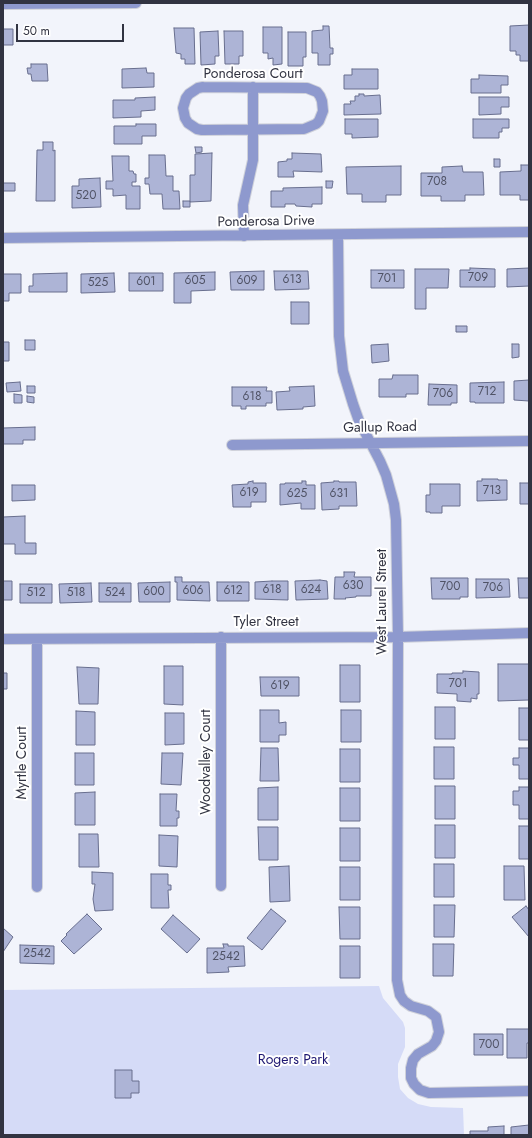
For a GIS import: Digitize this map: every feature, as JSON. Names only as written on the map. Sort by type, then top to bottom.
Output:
[{"type":"street","points":[[3,4],[136,3]]},
{"type":"street","points":[[244,236],[243,205],[254,160],[253,87]]},
{"type":"street","name":"Ponderosa Court","points":[[253,87],[307,88],[317,92],[324,106],[320,121],[311,127],[304,129],[253,130],[202,130],[197,129],[188,123],[183,108],[186,98],[198,88],[253,87]]},
{"type":"street","name":"Ponderosa Drive","points":[[3,238],[529,232]]},
{"type":"street","name":"West Laurel Street","points":[[338,235],[340,353],[346,382],[353,404],[386,475],[394,504],[397,535],[397,980],[400,995],[404,1001],[411,1006],[428,1011],[436,1017],[439,1032],[436,1041],[432,1046],[418,1054],[413,1060],[411,1078],[420,1090],[429,1093],[529,1091]]},
{"type":"street","name":"Gallup Road","points":[[232,445],[529,440]]},
{"type":"street","name":"Tyler Street","points":[[3,639],[398,636],[529,633]]},
{"type":"street","name":"Woodvalley Court","points":[[221,637],[221,886]]},
{"type":"street","name":"Myrtle Court","points":[[36,887],[37,639]]},
{"type":"green space","name":"Rogers Park","points":[[379,986],[383,998],[403,1022],[405,1028],[405,1047],[398,1064],[400,1089],[408,1098],[418,1104],[431,1107],[463,1108],[464,1135],[3,1135],[3,990]]},
{"type":"building","points":[[529,25],[529,61],[520,61],[520,55],[516,55],[516,51],[510,51],[510,26]]},
{"type":"building","points":[[323,26],[329,26],[330,48],[333,48],[333,54],[330,54],[330,65],[318,65],[318,53],[312,53],[312,31],[323,30]]},
{"type":"building","points":[[263,27],[282,27],[282,64],[273,65],[273,58],[268,59],[268,53],[263,53]]},
{"type":"building","points":[[174,28],[194,28],[195,64],[185,64],[185,59],[181,59],[181,54],[176,53]]},
{"type":"building","points":[[3,29],[13,29],[13,45],[3,45]]},
{"type":"building","points":[[218,31],[219,56],[215,56],[215,64],[201,65],[200,32]]},
{"type":"building","points":[[224,31],[243,31],[243,56],[239,56],[239,64],[225,64]]},
{"type":"building","points":[[288,32],[306,32],[306,57],[303,57],[303,66],[288,66]]},
{"type":"building","points":[[31,64],[47,64],[48,81],[32,81],[31,74],[28,74],[27,68],[31,68]]},
{"type":"building","points":[[146,68],[147,73],[154,73],[154,87],[122,88],[122,69]]},
{"type":"building","points":[[352,69],[378,69],[378,89],[344,89],[344,75],[352,75]]},
{"type":"building","points":[[479,75],[508,76],[508,85],[501,85],[501,93],[471,93],[471,79],[479,79]]},
{"type":"building","points":[[359,94],[364,94],[364,96],[380,95],[381,114],[344,115],[344,104],[351,104],[350,101],[355,101],[355,96],[359,96]]},
{"type":"building","points":[[155,97],[155,110],[141,111],[141,117],[113,118],[113,100],[135,100],[135,98]]},
{"type":"building","points":[[479,97],[509,97],[509,107],[501,107],[501,114],[479,115]]},
{"type":"building","points":[[345,119],[378,119],[378,137],[352,138],[352,134],[345,134]]},
{"type":"building","points":[[473,119],[509,119],[509,128],[502,128],[502,132],[499,132],[499,138],[473,138]]},
{"type":"building","points":[[136,124],[156,124],[156,136],[142,136],[142,144],[114,144],[114,126],[136,126]]},
{"type":"building","points":[[43,142],[53,142],[53,151],[55,150],[55,201],[36,201],[37,150],[43,150]]},
{"type":"building","points":[[195,147],[202,147],[202,152],[196,153]]},
{"type":"building","points":[[212,153],[211,201],[190,202],[190,175],[195,175],[195,154]]},
{"type":"building","points":[[292,153],[321,154],[322,172],[293,171],[294,177],[278,177],[278,162],[292,159]]},
{"type":"building","points":[[149,155],[165,155],[166,176],[173,176],[173,191],[179,191],[180,209],[163,209],[162,194],[150,194],[149,184],[145,184],[145,178],[149,178]]},
{"type":"building","points":[[112,156],[129,156],[129,171],[133,171],[134,174],[136,174],[136,182],[132,182],[132,186],[140,186],[140,209],[126,209],[126,195],[113,196],[113,189],[106,189],[106,181],[113,181]]},
{"type":"building","points":[[494,159],[500,159],[500,167],[494,167]]},
{"type":"building","points":[[521,165],[529,165],[529,200],[520,200],[520,195],[500,195],[500,172],[521,171]]},
{"type":"building","points":[[401,166],[401,195],[386,195],[386,202],[362,202],[362,194],[347,194],[346,167]]},
{"type":"building","points":[[462,166],[463,172],[483,172],[484,195],[465,195],[465,201],[441,201],[441,196],[421,196],[421,173],[442,173],[442,167]]},
{"type":"building","points":[[100,178],[101,207],[72,208],[72,186],[79,186],[79,179]]},
{"type":"building","points":[[326,181],[333,181],[332,188],[326,188]]},
{"type":"building","points":[[3,183],[15,183],[15,191],[3,191]]},
{"type":"building","points":[[322,187],[322,204],[312,204],[312,207],[285,204],[285,207],[271,207],[271,191],[283,191],[283,188]]},
{"type":"building","points":[[183,201],[190,201],[190,207],[183,207]]},
{"type":"building","points":[[470,268],[495,269],[495,287],[460,287],[460,270],[470,270]]},
{"type":"building","points":[[529,268],[529,286],[507,287],[507,269]]},
{"type":"building","points":[[415,269],[449,269],[448,288],[426,288],[426,309],[415,309]]},
{"type":"building","points":[[371,270],[404,270],[404,288],[371,288]]},
{"type":"building","points":[[264,271],[264,290],[231,290],[230,272]]},
{"type":"building","points":[[274,271],[308,271],[309,289],[275,290]]},
{"type":"building","points":[[215,272],[215,290],[191,291],[191,303],[174,303],[174,273]]},
{"type":"building","points":[[67,273],[67,292],[29,292],[29,286],[33,286],[33,274]]},
{"type":"building","points":[[114,273],[115,292],[81,293],[81,274]]},
{"type":"building","points":[[129,273],[163,273],[163,291],[129,291]]},
{"type":"building","points":[[3,274],[21,274],[21,293],[9,293],[9,301],[3,301]]},
{"type":"building","points":[[291,302],[309,302],[309,324],[291,324]]},
{"type":"building","points":[[456,326],[467,326],[467,332],[456,332]]},
{"type":"building","points":[[25,340],[35,340],[35,350],[25,350]]},
{"type":"building","points":[[3,342],[9,342],[9,361],[3,361]]},
{"type":"building","points":[[388,344],[389,361],[372,363],[371,345]]},
{"type":"building","points":[[512,344],[519,344],[519,357],[512,358]]},
{"type":"building","points":[[393,375],[418,375],[418,394],[406,394],[406,397],[379,397],[379,379],[392,379]]},
{"type":"building","points":[[529,380],[529,401],[514,400],[514,381]]},
{"type":"building","points":[[20,382],[21,391],[7,392],[6,383]]},
{"type":"building","points":[[504,382],[504,403],[470,402],[470,383]]},
{"type":"building","points":[[429,384],[457,385],[457,403],[451,403],[451,405],[428,405]]},
{"type":"building","points":[[27,386],[35,386],[35,393],[27,393]]},
{"type":"building","points":[[314,386],[315,406],[303,407],[303,409],[277,410],[276,392],[290,391],[289,387]]},
{"type":"building","points":[[232,387],[267,387],[266,391],[272,391],[272,403],[266,403],[266,406],[246,406],[246,409],[241,409],[241,406],[232,406]]},
{"type":"building","points":[[14,394],[22,395],[22,403],[14,403]]},
{"type":"building","points":[[27,396],[34,397],[34,403],[27,402]]},
{"type":"building","points":[[35,427],[35,440],[23,440],[23,444],[3,444],[3,428]]},
{"type":"building","points":[[482,479],[507,480],[507,500],[477,501],[477,481],[482,481]]},
{"type":"building","points":[[253,481],[253,483],[266,483],[266,502],[251,502],[251,507],[233,507],[232,485],[248,484],[248,482]]},
{"type":"building","points":[[302,481],[306,481],[306,485],[315,485],[315,509],[301,509],[301,503],[280,505],[280,484],[302,483]]},
{"type":"building","points":[[334,481],[356,482],[357,506],[339,506],[339,509],[322,510],[321,483]]},
{"type":"building","points":[[520,483],[529,483],[529,504],[520,504]]},
{"type":"building","points":[[430,484],[460,484],[460,506],[442,506],[442,513],[426,512],[426,495],[430,495]]},
{"type":"building","points":[[12,485],[35,485],[35,500],[12,501]]},
{"type":"building","points":[[25,516],[25,543],[36,543],[36,554],[15,554],[15,544],[3,544],[3,517]]},
{"type":"building","points":[[344,572],[355,572],[354,577],[371,577],[371,596],[356,596],[345,598],[346,599],[334,599],[335,577],[344,577]]},
{"type":"building","points":[[175,577],[182,577],[182,582],[209,582],[210,601],[177,600],[177,582],[175,582]]},
{"type":"building","points":[[431,578],[468,578],[468,597],[460,597],[460,599],[432,599]]},
{"type":"building","points":[[518,578],[529,578],[529,598],[519,598]]},
{"type":"building","points":[[476,579],[509,579],[510,597],[476,598]]},
{"type":"building","points":[[3,581],[12,581],[12,600],[3,600]]},
{"type":"building","points":[[288,581],[288,600],[255,599],[255,582]]},
{"type":"building","points":[[295,581],[327,581],[328,599],[296,600]]},
{"type":"building","points":[[170,582],[170,602],[139,602],[138,583]]},
{"type":"building","points":[[217,582],[249,582],[249,601],[217,601]]},
{"type":"building","points":[[91,583],[92,602],[60,603],[59,584]]},
{"type":"building","points":[[99,583],[131,583],[131,602],[99,602]]},
{"type":"building","points":[[20,584],[52,584],[52,603],[20,603]]},
{"type":"building","points":[[498,664],[529,664],[529,700],[498,701]]},
{"type":"building","points":[[340,665],[360,665],[360,702],[340,702]]},
{"type":"building","points":[[164,666],[183,666],[183,705],[164,704]]},
{"type":"building","points":[[77,667],[99,668],[98,704],[79,704]]},
{"type":"building","points":[[463,671],[479,672],[479,694],[477,694],[477,699],[471,698],[471,702],[457,701],[457,694],[437,693],[437,674],[463,673]]},
{"type":"building","points":[[3,673],[7,673],[7,689],[3,689]]},
{"type":"building","points":[[260,677],[299,677],[299,696],[261,696]]},
{"type":"building","points":[[435,707],[455,707],[455,739],[435,739]]},
{"type":"building","points":[[519,708],[529,708],[529,740],[519,740]]},
{"type":"building","points":[[260,710],[279,710],[279,723],[286,722],[286,735],[279,735],[279,742],[260,742]]},
{"type":"building","points":[[341,710],[361,710],[361,742],[341,742]]},
{"type":"building","points":[[76,711],[95,712],[95,745],[76,745]]},
{"type":"building","points":[[165,713],[184,713],[184,744],[165,745]]},
{"type":"building","points":[[434,747],[454,747],[454,779],[434,779]]},
{"type":"building","points":[[261,748],[278,748],[279,781],[260,781]]},
{"type":"building","points":[[519,748],[529,748],[529,779],[519,779],[519,765],[513,765],[513,758],[519,758]]},
{"type":"building","points":[[340,749],[360,749],[360,782],[340,782]]},
{"type":"building","points":[[75,753],[94,753],[94,785],[75,785]]},
{"type":"building","points":[[162,753],[183,753],[181,785],[161,784]]},
{"type":"building","points":[[435,786],[455,786],[455,819],[435,819]]},
{"type":"building","points":[[278,787],[278,820],[258,820],[258,788]]},
{"type":"building","points":[[519,787],[529,787],[529,819],[519,819],[519,805],[513,805],[513,791],[519,791]]},
{"type":"building","points":[[340,788],[360,788],[360,821],[340,821]]},
{"type":"building","points":[[95,792],[95,825],[75,825],[75,793]]},
{"type":"building","points":[[160,794],[177,794],[176,811],[179,811],[179,818],[177,818],[177,826],[160,826]]},
{"type":"building","points":[[435,825],[455,825],[455,858],[435,858]]},
{"type":"building","points":[[519,826],[529,826],[529,859],[519,859]]},
{"type":"building","points":[[258,827],[278,827],[278,860],[259,860]]},
{"type":"building","points":[[340,828],[360,828],[360,861],[340,861]]},
{"type":"building","points":[[79,834],[98,834],[99,867],[79,867]]},
{"type":"building","points":[[159,835],[178,836],[177,867],[159,866]]},
{"type":"building","points":[[434,864],[454,864],[454,897],[434,897]]},
{"type":"building","points":[[289,866],[290,901],[270,902],[269,867]]},
{"type":"building","points":[[504,866],[524,866],[525,900],[504,900]]},
{"type":"building","points":[[340,867],[360,867],[360,900],[340,900]]},
{"type":"building","points":[[92,872],[113,873],[113,910],[95,911],[93,899],[95,884],[92,884]]},
{"type":"building","points":[[151,874],[168,874],[168,885],[171,885],[171,890],[168,890],[169,908],[151,908]]},
{"type":"building","points":[[434,905],[455,905],[454,937],[434,937]]},
{"type":"building","points":[[526,906],[529,910],[529,937],[512,917]]},
{"type":"building","points":[[339,907],[360,907],[360,939],[340,939]]},
{"type":"building","points":[[271,909],[286,921],[262,950],[247,938]]},
{"type":"building","points":[[87,914],[102,929],[74,954],[61,941],[67,935],[66,934]]},
{"type":"building","points":[[173,915],[200,939],[187,953],[161,929]]},
{"type":"building","points":[[3,928],[13,937],[3,952]]},
{"type":"building","points":[[223,944],[228,944],[228,946],[244,946],[245,966],[228,967],[229,972],[207,973],[207,948],[224,948]]},
{"type":"building","points":[[433,944],[454,944],[453,976],[433,976]]},
{"type":"building","points":[[20,945],[54,946],[54,964],[20,963]]},
{"type":"building","points":[[340,946],[360,946],[360,978],[340,978]]},
{"type":"building","points":[[507,1029],[529,1029],[527,1058],[507,1058]]},
{"type":"building","points":[[474,1034],[503,1034],[503,1055],[474,1055]]},
{"type":"building","points":[[115,1070],[132,1070],[132,1081],[139,1081],[139,1093],[131,1093],[131,1098],[115,1098]]},
{"type":"building","points":[[529,1125],[529,1135],[511,1135],[511,1127]]},
{"type":"building","points":[[504,1126],[504,1135],[470,1135],[470,1131],[488,1131],[488,1127]]}]
